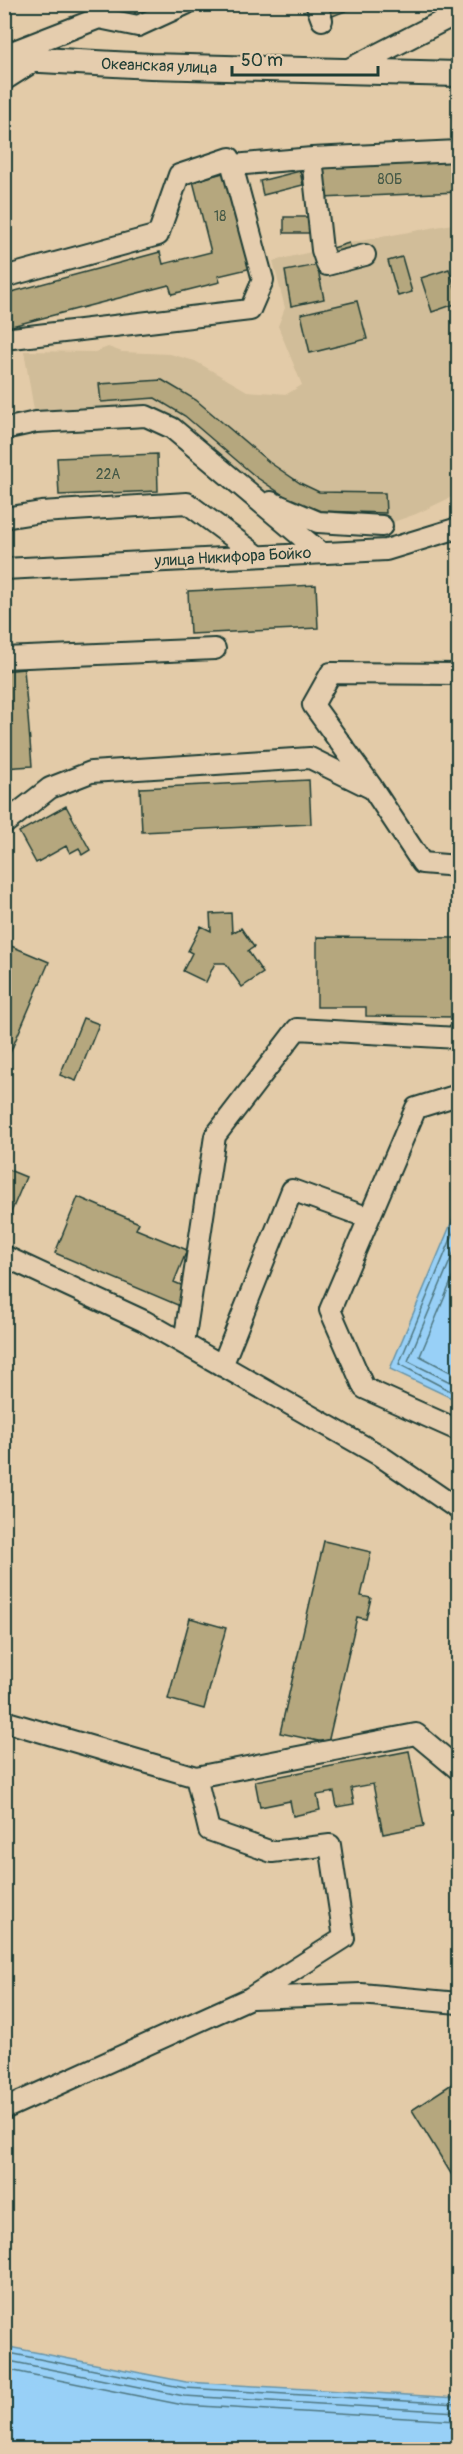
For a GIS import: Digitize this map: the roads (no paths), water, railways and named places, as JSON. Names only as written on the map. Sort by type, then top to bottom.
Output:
[{"type":"main road","name":"Океанская улица","points":[[4,56],[34,61],[459,74]]},
{"type":"street","points":[[4,56],[102,11],[138,26],[186,4]]},
{"type":"street","points":[[345,71],[459,14]]},
{"type":"street","points":[[4,80],[34,61]]},
{"type":"street","points":[[234,165],[312,158],[459,151]]},
{"type":"street","points":[[4,277],[158,235],[179,175],[230,158],[234,165],[263,280],[250,310],[4,339]]},
{"type":"street","points":[[312,158],[322,250],[327,265],[365,255]]},
{"type":"street","points":[[4,429],[36,422],[146,416],[172,428],[321,553]]},
{"type":"street","points":[[247,491],[318,522],[382,525]]},
{"type":"street","points":[[4,518],[41,512],[187,503],[258,556]]},
{"type":"street","name":"улица Никифора Бойко","points":[[4,569],[386,550],[459,528]]},
{"type":"street","points":[[4,658],[215,649]]},
{"type":"street","points":[[459,674],[331,673],[313,705],[422,863],[459,866]]},
{"type":"street","points":[[4,824],[50,789],[91,772],[310,758],[373,789]]},
{"type":"street","points":[[184,1343],[214,1136],[297,1029],[459,1038]]},
{"type":"street","points":[[459,1095],[416,1108],[330,1310],[364,1388],[459,1430]]},
{"type":"street","points":[[222,1366],[292,1190],[369,1218]]},
{"type":"street","points":[[4,1256],[144,1321],[184,1343],[379,1455],[459,1509]]},
{"type":"street","points":[[4,1721],[196,1777],[416,1734],[459,1769]]},
{"type":"street","points":[[4,2109],[249,1998],[345,1938],[330,1845],[272,1852],[209,1830],[196,1777]]},
{"type":"street","points":[[249,1998],[361,1994],[459,2003]]},
{"type":"water","points":[[458,1207],[458,1401],[390,1369]]},
{"type":"water","points":[[4,2346],[186,2382],[458,2398],[458,2449],[5,2449]]}]
